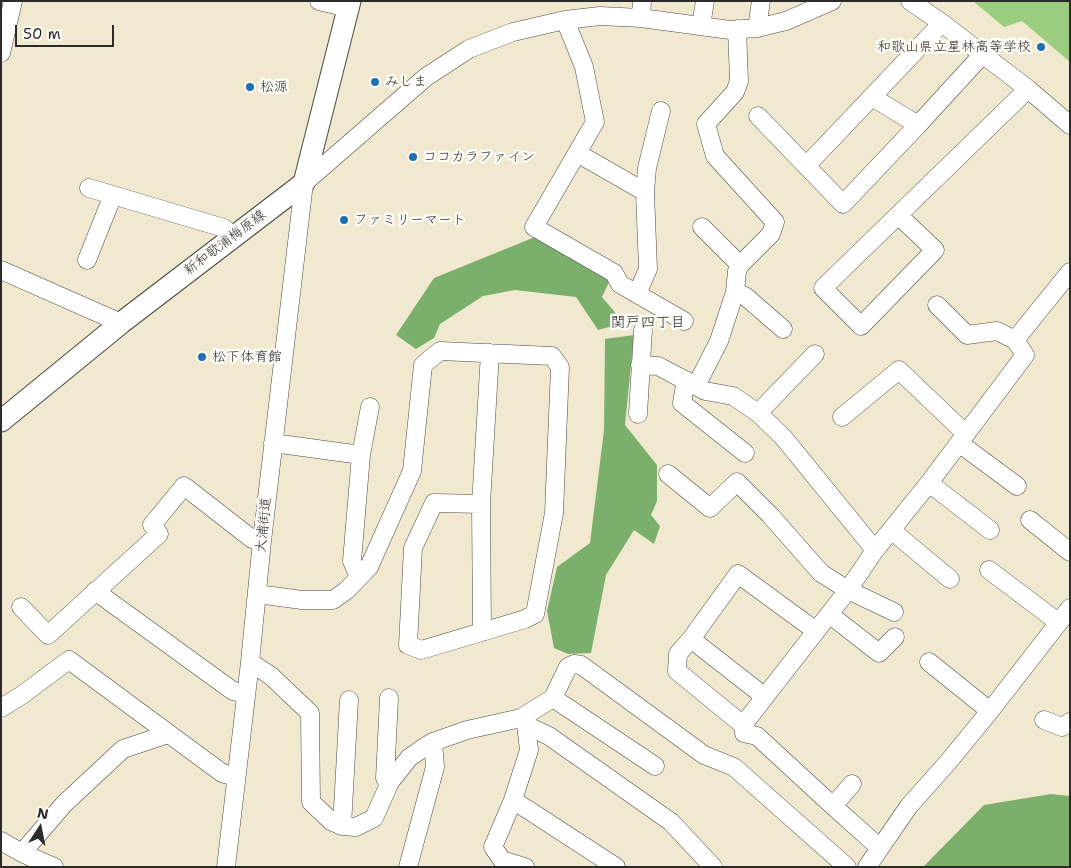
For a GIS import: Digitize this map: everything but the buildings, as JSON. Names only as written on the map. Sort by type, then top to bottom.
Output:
[{"type":"main road","points":[[304,183],[349,4]]},
{"type":"main road","name":"新和歌浦梅原線","points":[[1,421],[121,323],[304,183]]},
{"type":"street","points":[[1,53],[13,1]]},
{"type":"street","points":[[318,1],[349,4]]},
{"type":"street","points":[[701,26],[705,1]]},
{"type":"street","points":[[757,28],[761,1]]},
{"type":"street","points":[[304,183],[426,77],[470,49],[513,32],[565,20],[641,10],[701,26],[737,29],[757,28],[786,21],[814,5],[832,1]]},
{"type":"street","points":[[910,1],[983,54],[1070,125]]},
{"type":"street","points":[[565,20],[584,67],[595,122],[534,227],[614,273],[620,284],[684,321]]},
{"type":"street","points":[[807,165],[942,23]]},
{"type":"street","points":[[737,29],[739,81],[735,92],[706,124],[715,156],[775,222],[771,234],[740,265],[737,271],[735,292],[719,341],[691,383],[682,403],[745,452]]},
{"type":"street","points":[[758,116],[844,204],[983,54]]},
{"type":"street","points":[[898,216],[935,250],[861,326],[822,288],[1028,89]]},
{"type":"street","points":[[872,96],[918,125]]},
{"type":"street","points":[[637,294],[648,269],[645,192],[647,168],[661,111]]},
{"type":"street","points":[[577,153],[645,192]]},
{"type":"street","name":"大浦街道","points":[[226,867],[304,183]]},
{"type":"street","points":[[89,188],[224,228],[234,237]]},
{"type":"street","points":[[87,260],[113,195]]},
{"type":"street","points":[[702,227],[740,265]]},
{"type":"street","points":[[1,270],[121,323]]},
{"type":"street","points":[[1015,340],[1070,272]]},
{"type":"street","points":[[735,292],[745,296],[783,329]]},
{"type":"street","points":[[743,725],[848,590],[875,550],[929,483],[1025,355],[1015,340],[997,331],[967,334],[937,305]]},
{"type":"street","points":[[638,414],[643,330]]},
{"type":"street","points":[[257,594],[302,600],[333,600],[347,590],[369,567],[412,471],[424,365],[440,351],[552,356],[560,367],[554,514],[535,614],[525,619],[421,650],[408,645],[413,548],[434,503],[481,504]]},
{"type":"street","points":[[482,632],[481,504],[490,353]]},
{"type":"street","points":[[758,413],[815,354]]},
{"type":"street","points":[[640,365],[658,366],[706,391],[733,396],[758,413],[783,437],[875,550]]},
{"type":"street","points":[[842,417],[900,370],[963,438],[1016,486]]},
{"type":"street","points":[[359,577],[352,561],[361,455],[370,407]]},
{"type":"street","points":[[273,443],[361,455]]},
{"type":"street","points":[[668,474],[710,508],[737,482],[770,515],[821,573],[848,590],[894,612]]},
{"type":"street","points":[[929,483],[990,530]]},
{"type":"street","points":[[21,608],[48,635],[159,534],[152,525],[184,486],[252,540],[262,541]]},
{"type":"street","points":[[1030,520],[1070,552]]},
{"type":"street","points":[[891,530],[950,579]]},
{"type":"street","points":[[867,867],[909,806],[990,711],[1066,613],[989,570]]},
{"type":"street","points":[[816,631],[738,574],[678,654],[677,671],[743,725],[744,733],[757,736],[880,848]]},
{"type":"street","points":[[95,591],[233,690],[246,694]]},
{"type":"street","points":[[829,614],[879,653],[895,637]]},
{"type":"street","points":[[691,639],[765,697]]},
{"type":"street","points":[[1,708],[22,696],[69,660],[222,773],[236,777]]},
{"type":"street","points":[[250,662],[271,676],[310,713],[311,802],[331,821],[342,826],[356,827],[374,818],[390,782],[409,758],[433,742],[468,730],[524,722],[553,698],[568,668],[574,664],[581,665],[704,755],[734,767],[847,867]]},
{"type":"street","points":[[930,662],[990,711]]},
{"type":"street","points":[[389,698],[385,778],[390,782]]},
{"type":"street","points":[[553,698],[655,766]]},
{"type":"street","points":[[342,826],[349,700]]},
{"type":"street","points":[[1044,720],[1062,727],[1070,722]]},
{"type":"street","points":[[524,722],[529,750],[513,800],[493,847],[502,860],[525,867]]},
{"type":"street","points":[[524,722],[549,736],[671,822],[712,867]]},
{"type":"street","points":[[22,853],[64,804],[123,749],[168,734]]},
{"type":"street","points":[[408,867],[435,768],[433,742]]},
{"type":"street","points":[[833,806],[852,784]]},
{"type":"street","points":[[513,800],[616,867]]},
{"type":"street","points":[[1,841],[22,853],[54,867]]},
{"type":"green space","points":[[973,1],[1070,1],[1070,62],[1022,21],[1004,27]]},
{"type":"green space","points":[[535,237],[610,280],[602,297],[624,323],[598,330],[576,297],[515,290],[483,296],[440,324],[434,338],[416,349],[396,335],[434,278]]},
{"type":"green space","points":[[634,335],[625,425],[657,465],[657,501],[651,515],[660,526],[654,544],[634,530],[606,575],[591,653],[568,654],[554,648],[547,611],[557,567],[590,543],[604,430],[605,339]]},
{"type":"green space","points":[[1051,794],[1070,796],[1070,867],[923,867],[984,805]]},
{"type":"place","name":"和歌山県立星林高等学校","points":[[1041,47]]},
{"type":"place","name":"みしま","points":[[375,82]]},
{"type":"place","name":"松源","points":[[250,87]]},
{"type":"place","name":"ココカラファイン","points":[[413,157]]},
{"type":"place","name":"ファミリーマート","points":[[344,220]]},
{"type":"place","name":"松下体育館","points":[[202,357]]},
{"type":"district","name":"関戸四丁目","points":[[648,323]]}]
